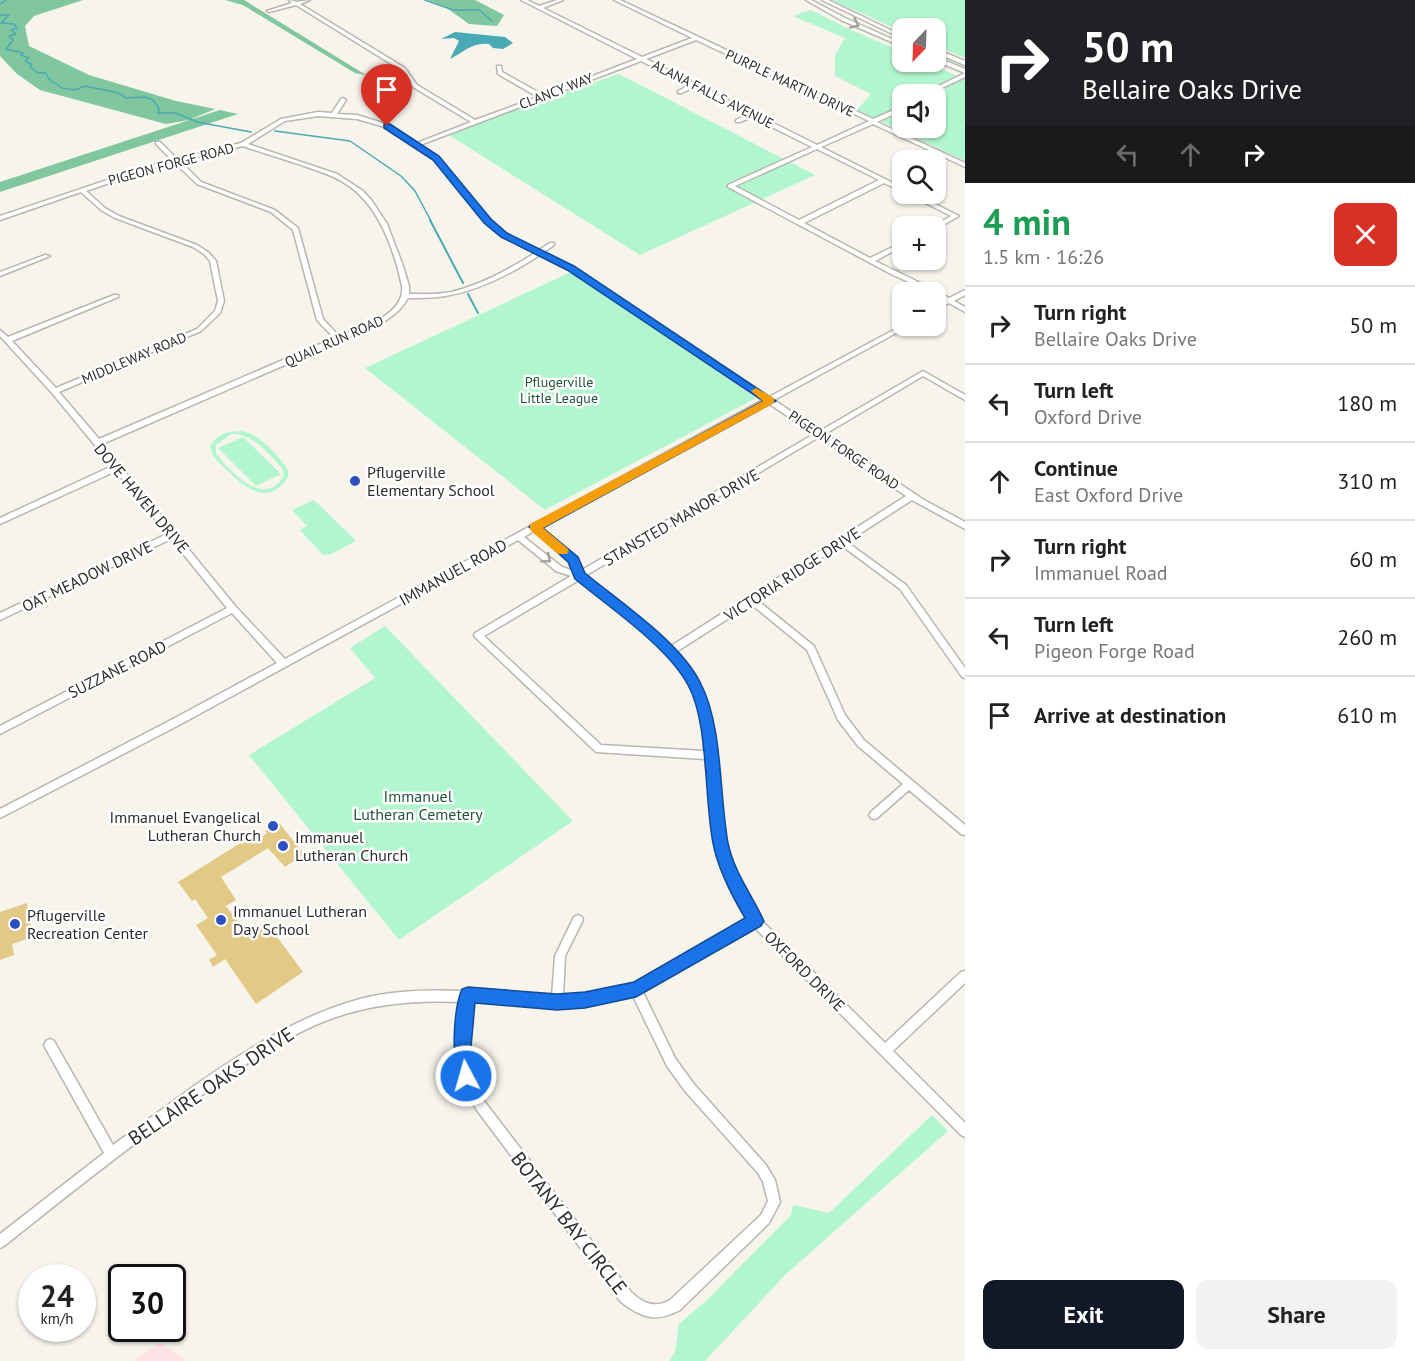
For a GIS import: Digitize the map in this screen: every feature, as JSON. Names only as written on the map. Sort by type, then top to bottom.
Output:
[{"type":"street","points":[[269,11],[294,2],[308,0]]},
{"type":"street","name":"ALANA FALLS AVENUE","points":[[523,0],[892,184]]},
{"type":"street","points":[[539,8],[561,0]]},
{"type":"street","name":"PURPLE MARTIN DRIVE","points":[[616,0],[965,165]]},
{"type":"street","points":[[808,0],[843,20],[892,41]]},
{"type":"street","points":[[824,0],[892,33]]},
{"type":"street","points":[[294,2],[403,69],[415,86],[474,122]]},
{"type":"street","name":"CLANCY WAY","points":[[416,145],[697,38]]},
{"type":"street","points":[[946,55],[965,63]]},
{"type":"street","points":[[946,64],[965,73]]},
{"type":"street","points":[[499,67],[500,73],[541,96]]},
{"type":"street","points":[[945,84],[965,73]]},
{"type":"street","points":[[680,92],[695,86]]},
{"type":"street","points":[[334,114],[343,100]]},
{"type":"street","points":[[892,113],[730,186],[913,282]]},
{"type":"street","name":"PIGEON FORGE ROAD","points":[[0,218],[175,160],[211,154],[243,144],[283,120],[318,114],[334,114],[357,117],[387,126],[436,158],[474,198],[488,221],[504,235],[571,268],[912,496],[965,526]]},
{"type":"street","points":[[738,121],[753,114]]},
{"type":"street","points":[[158,142],[199,183],[273,211],[296,229],[320,320],[339,340]]},
{"type":"street","points":[[243,144],[335,175],[360,191],[377,209],[386,224],[404,280],[406,296],[438,296],[457,292],[518,266],[552,244]]},
{"type":"street","points":[[799,222],[884,180]]},
{"type":"street","name":"MIDDLEWAY ROAD","points":[[55,391],[199,330],[218,312],[221,301],[213,261],[206,253],[195,246],[117,217],[103,209],[81,190]]},
{"type":"street","points":[[931,204],[956,216],[946,221]]},
{"type":"street","points":[[870,261],[892,250]]},
{"type":"street","points":[[0,274],[47,256]]},
{"type":"street","points":[[946,303],[965,292]]},
{"type":"street","points":[[7,340],[116,296]]},
{"type":"street","name":"QUAIL RUN ROAD","points":[[97,443],[387,318],[399,307],[406,296]]},
{"type":"street","points":[[946,299],[965,310]]},
{"type":"street","name":"DOVE HAVEN DRIVE","points":[[0,332],[55,391],[233,609],[284,664]]},
{"type":"street","name":"IMMANUEL ROAD","points":[[0,814],[284,664],[892,333]]},
{"type":"street","name":"STANSTED MANOR DRIVE","points":[[709,755],[599,749],[478,635],[822,435],[923,373],[965,398]]},
{"type":"street","points":[[0,521],[117,467]]},
{"type":"street","name":"VICTORIA RIDGE DRIVE","points":[[671,651],[912,496]]},
{"type":"street","points":[[535,527],[573,560],[580,576]]},
{"type":"street","name":"OAT MEADOW DRIVE","points":[[0,617],[174,534]]},
{"type":"street","points":[[518,536],[559,569],[580,576]]},
{"type":"street","points":[[842,542],[903,587],[965,675]]},
{"type":"street","name":"OXFORD DRIVE","points":[[580,576],[671,651],[686,669],[705,711],[723,854],[737,890],[756,921],[965,1131]]},
{"type":"street","points":[[752,600],[811,648],[841,717],[850,731],[908,785],[965,831]]},
{"type":"street","name":"SUZZANE ROAD","points":[[0,730],[233,609]]},
{"type":"street","points":[[874,815],[908,785]]},
{"type":"street","points":[[557,1002],[560,956],[578,920]]},
{"type":"street","name":"BELLAIRE OAKS DRIVE","points":[[0,1242],[111,1154],[232,1066],[281,1036],[311,1021],[353,1006],[385,999],[468,995],[557,1002],[585,1000],[636,990],[756,921]]},
{"type":"street","points":[[884,1051],[965,976]]},
{"type":"street","name":"BOTANY BAY CIRCLE","points":[[468,995],[462,1047],[463,1065],[480,1105],[626,1297],[642,1310],[658,1313],[675,1305],[765,1219],[774,1203],[774,1192],[762,1169],[689,1087],[671,1062],[636,990]]},
{"type":"street","points":[[50,1045],[111,1154]]},
{"type":"shaded area","points":[[160,1342],[186,1361],[134,1361]]},
{"type":"green space","points":[[0,0],[83,0],[34,16],[25,26],[29,46],[89,75],[176,101],[215,109],[189,120],[166,124],[40,90],[17,74],[0,56]]},
{"type":"green space","points":[[225,0],[244,0],[366,75],[355,73],[243,5]]},
{"type":"green space","points":[[428,0],[475,0],[504,15],[497,26],[469,24],[444,6]]},
{"type":"green space","points":[[832,0],[965,0],[965,58],[946,50],[946,18],[892,18],[892,27]]},
{"type":"green space","points":[[811,10],[892,47],[892,72],[946,71],[965,79],[965,161],[946,150],[916,138],[946,138],[946,84],[892,84],[892,127],[857,110],[871,94],[835,76],[835,55],[845,38],[793,16]]},
{"type":"green space","points":[[619,74],[815,175],[640,255],[444,132]]},
{"type":"green space","points":[[220,110],[238,114],[0,192],[0,182]]},
{"type":"green space","name":"Pflugerville Little League","points":[[571,272],[756,398],[545,510],[365,368]]},
{"type":"green space","points":[[241,431],[255,436],[268,446],[288,470],[288,477],[281,486],[265,493],[248,488],[216,459],[210,446],[213,442],[223,434]],"holes":[[[231,434],[253,440],[282,468],[284,475],[276,485],[268,489],[249,484],[239,478],[216,453],[216,445]]]},
{"type":"green space","points":[[243,437],[281,474],[256,486],[218,448]]},
{"type":"green space","points":[[314,500],[356,541],[331,554],[323,555],[300,530],[307,526],[292,510]]},
{"type":"green space","name":"Immanuel Lutheran Cemetery","points":[[385,626],[573,821],[399,940],[249,755],[375,678],[350,648]]},
{"type":"green space","points":[[932,1115],[948,1131],[786,1274],[705,1361],[669,1361],[675,1352],[679,1324],[707,1300],[791,1215],[793,1205],[829,1213]]},
{"type":"water","points":[[455,32],[505,37],[513,43],[503,49],[493,48],[489,44],[478,45],[450,59],[459,41],[454,38],[441,39]]},
{"type":"building","name":"Immanuel Lutheran Day School","points":[[280,824],[304,854],[285,867],[268,848],[221,877],[236,900],[226,906],[246,932],[266,922],[303,972],[256,1004],[225,959],[213,967],[209,960],[217,955],[196,925],[208,918],[195,899],[192,901],[178,882],[250,837],[254,842],[267,833],[265,831]]},
{"type":"building","name":"Pflugerville Recreation Center","points":[[27,903],[33,937],[12,944],[14,955],[0,960],[0,912]]},
{"type":"waterway","points":[[0,4],[6,0]]},
{"type":"waterway","points":[[425,0],[453,10],[479,10],[492,21]]},
{"type":"waterway","points":[[0,15],[9,15],[1,23],[14,24],[17,28],[11,30],[16,34],[9,36],[13,40],[6,49],[23,53],[21,55],[29,58],[25,61],[31,64],[30,67],[38,73],[46,73],[49,79],[62,88],[75,90],[85,86],[119,93],[126,98],[145,97],[153,100],[159,108],[158,113],[176,113],[197,122],[251,132]]},
{"type":"waterway","points":[[275,131],[350,141],[401,176],[415,191],[431,221]]},
{"type":"waterway","points":[[430,220],[463,283]]},
{"type":"waterway","points":[[468,294],[478,313]]},
{"type":"slow traffic","points":[[562,551],[535,527],[771,401],[756,391]]},
{"type":"place","name":"Pflugerville Elementary School","points":[[355,481]]},
{"type":"place","name":"Immanuel Evangelical Lutheran Church","points":[[273,826]]},
{"type":"place","name":"Immanuel Lutheran Church","points":[[283,846]]},
{"type":"place","name":"Immanuel Lutheran Day School","points":[[221,920]]},
{"type":"place","name":"Pflugerville Recreation Center","points":[[15,924]]},
{"type":"route","points":[[387,126],[436,158],[488,221],[504,235],[571,268],[771,401],[535,527],[573,560],[580,576],[671,651],[694,683],[705,711],[710,765],[726,864],[737,890],[756,921],[636,990],[585,1000],[557,1002],[468,995],[462,1047],[466,1076]]}]
